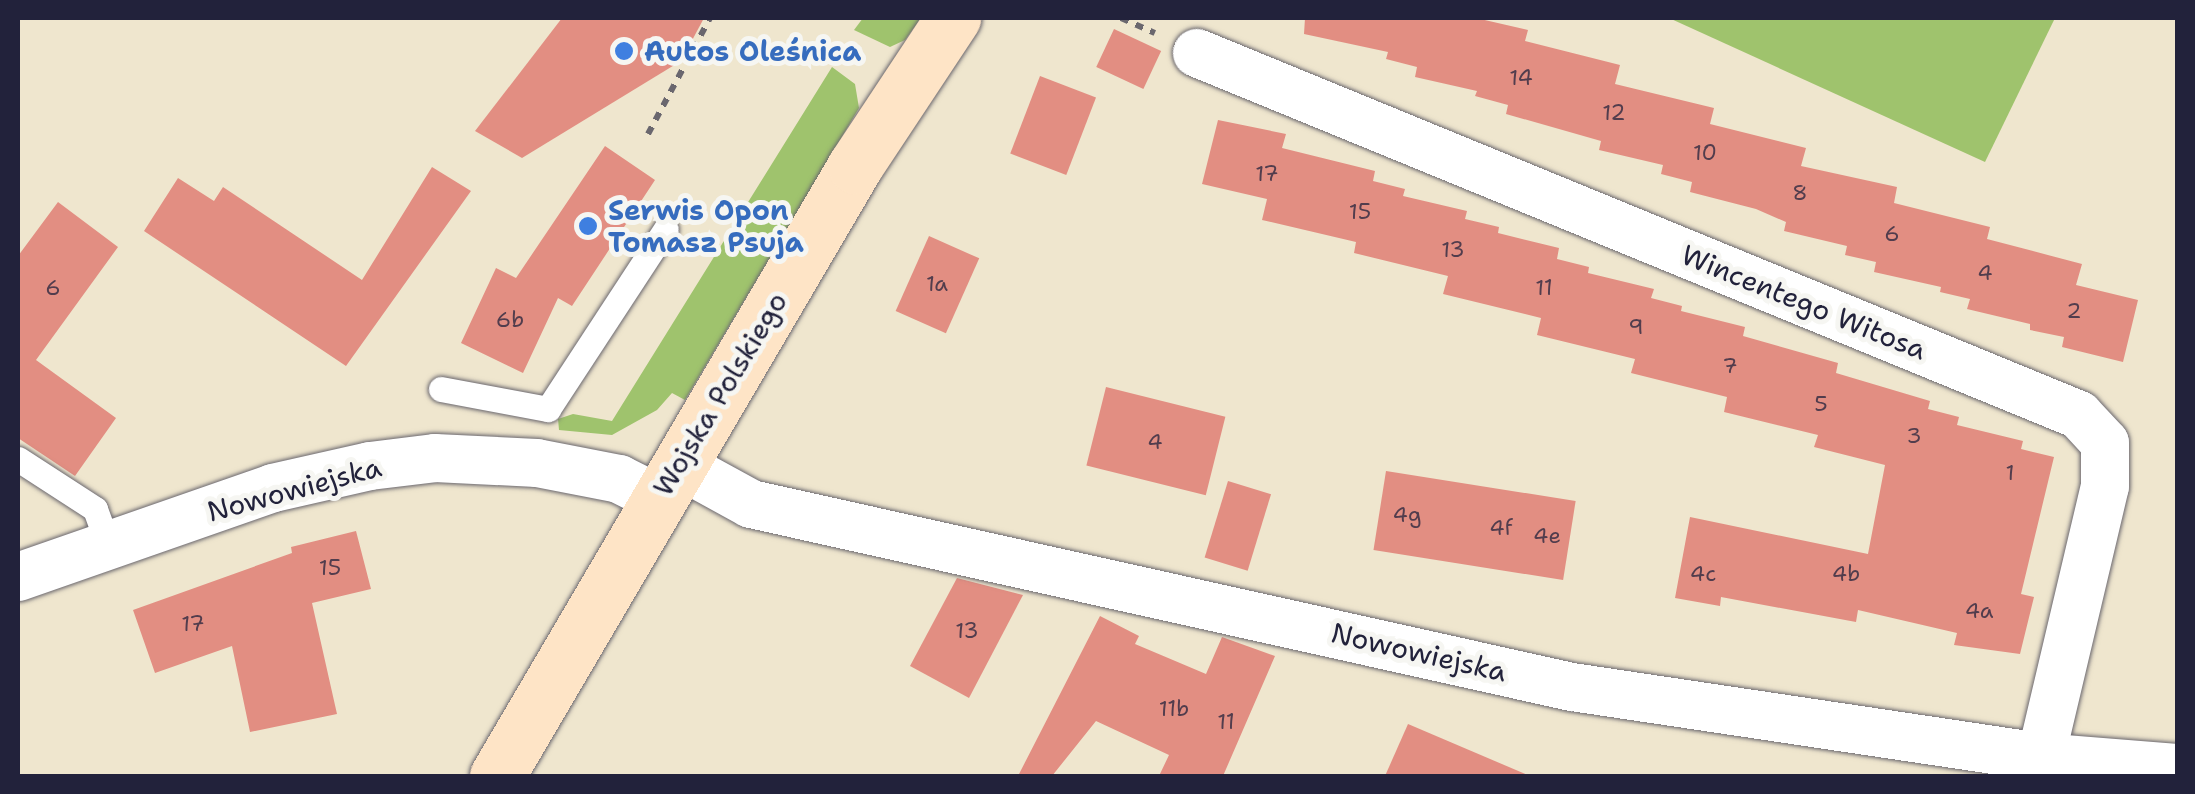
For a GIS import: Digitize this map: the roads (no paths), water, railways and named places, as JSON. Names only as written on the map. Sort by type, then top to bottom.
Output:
[{"type":"main road","name":"Wojska Polskiego","points":[[497,776],[855,166],[953,18]]},
{"type":"street","name":"Wincentego Witosa","points":[[1196,53],[2079,414],[2105,442],[2105,486],[2040,757]]},
{"type":"street","name":"Nowowiejska","points":[[18,577],[273,488],[435,458],[578,469],[668,481],[751,504],[1572,687],[2040,757],[2178,768]]},
{"type":"lane","points":[[441,389],[548,409],[666,229]]},
{"type":"lane","points":[[18,459],[96,509],[108,544]]},
{"type":"place","name":"Autos Oleśnica","points":[[624,51]]},
{"type":"place","name":"Serwis Opon Tomasz Psuja","points":[[588,226]]}]
